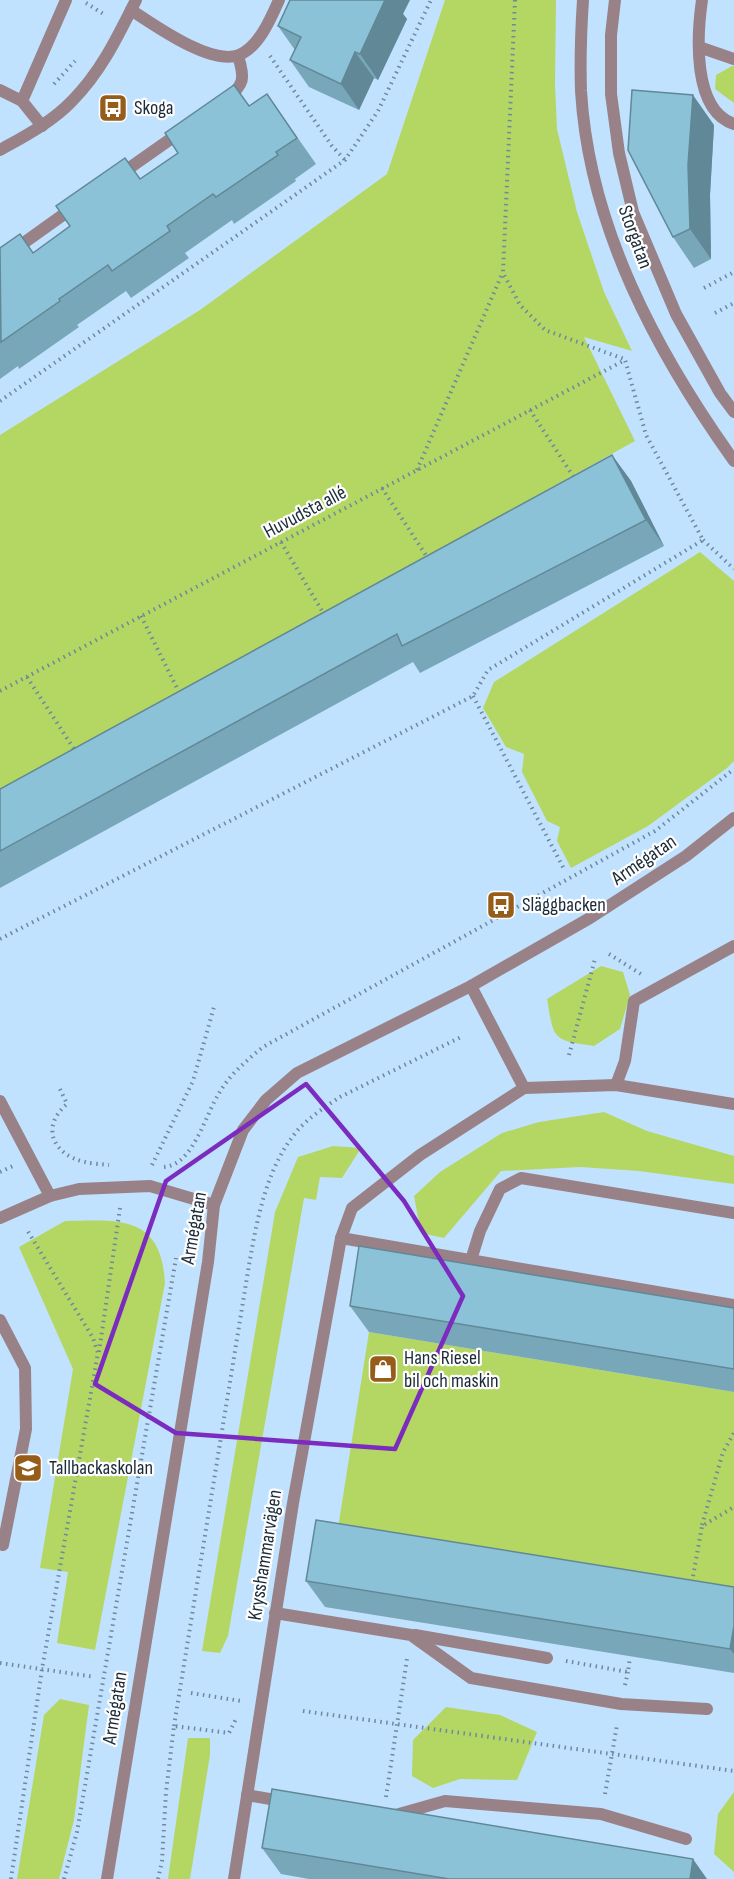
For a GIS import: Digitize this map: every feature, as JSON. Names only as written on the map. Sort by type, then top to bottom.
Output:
[{"type":"street","points":[[24,103],[66,0]]},
{"type":"street","points":[[0,150],[42,126],[71,102],[99,70],[133,5],[165,31],[204,51],[238,56],[252,46],[279,0]]},
{"type":"street","name":"Storgatan","points":[[583,0],[580,41],[582,93],[591,159],[607,224],[648,322],[700,413],[734,462]]},
{"type":"street","name":"Storgatan","points":[[615,0],[611,35],[611,94],[619,153],[633,212],[676,314],[720,393],[734,412]]},
{"type":"street","points":[[702,0],[698,30],[705,90],[713,108],[725,121],[734,124]]},
{"type":"street","points":[[699,47],[734,59]]},
{"type":"street","points":[[210,111],[239,90],[243,73],[238,56]]},
{"type":"street","points":[[0,90],[24,103],[42,126]]},
{"type":"street","points":[[105,185],[191,124]]},
{"type":"street","points":[[0,260],[86,199]]},
{"type":"street","name":"Armégatan","points":[[107,1879],[208,1262],[214,1205],[243,1130],[266,1100],[297,1073],[471,986],[632,892],[686,856],[734,818]]},
{"type":"street","points":[[616,1085],[625,1061],[634,1001],[734,946]]},
{"type":"street","points":[[471,986],[524,1088],[616,1085],[734,1104]]},
{"type":"street","name":"Krysshammarvägen","points":[[234,1879],[275,1613],[341,1238],[352,1208],[420,1155],[524,1088]]},
{"type":"street","points":[[0,1101],[50,1196]]},
{"type":"street","points":[[471,1260],[480,1231],[500,1189],[521,1178],[734,1213]]},
{"type":"street","points":[[0,1218],[50,1196],[79,1190],[123,1187],[150,1186],[214,1205]]},
{"type":"street","points":[[341,1238],[734,1305]]},
{"type":"street","points":[[0,1320],[25,1368],[26,1429],[3,1545]]},
{"type":"street","points":[[275,1613],[547,1658]]},
{"type":"street","points":[[411,1635],[471,1678],[621,1704],[707,1709]]},
{"type":"street","points":[[247,1795],[303,1805]]},
{"type":"street","points":[[382,1819],[445,1801],[601,1814],[686,1839]]},
{"type":"street","points":[[382,1819],[417,1824]]},
{"type":"path","points":[[0,401],[345,160],[378,111],[431,0]]},
{"type":"path","points":[[417,470],[503,273],[514,0]]},
{"type":"path","points":[[257,39],[332,146],[345,160]]},
{"type":"path","points":[[24,103],[42,96],[82,53]]},
{"type":"path","points":[[704,288],[734,272]]},
{"type":"path","points":[[503,273],[520,305],[544,330],[625,360],[646,435],[703,540],[734,569]]},
{"type":"path","points":[[715,313],[734,303]]},
{"type":"path","name":"Huvudsta allé","points":[[0,692],[625,360]]},
{"type":"path","points":[[530,410],[579,484]]},
{"type":"path","points":[[382,488],[432,564]]},
{"type":"path","points":[[0,939],[473,696],[488,670],[703,540]]},
{"type":"path","points":[[281,542],[328,621]]},
{"type":"path","points":[[141,616],[183,699]]},
{"type":"path","points":[[27,677],[79,756]]},
{"type":"path","points":[[473,696],[564,869]]},
{"type":"path","points":[[214,1007],[193,1081],[151,1168],[169,1167],[190,1150],[218,1094],[240,1066],[263,1047],[655,831],[734,769]]},
{"type":"path","points":[[609,954],[661,986]]},
{"type":"path","points":[[569,1055],[595,959]]},
{"type":"path","points":[[158,1879],[162,1861],[166,1792],[174,1726],[250,1254],[256,1223],[267,1189],[281,1154],[297,1131],[322,1109],[340,1096],[461,1037]]},
{"type":"path","points":[[60,1089],[68,1104],[57,1113],[53,1123],[51,1134],[57,1145],[69,1156],[84,1162],[117,1165]]},
{"type":"path","points":[[11,1879],[42,1669],[99,1353],[123,1187]]},
{"type":"path","points":[[15,1210],[93,1338],[99,1353]]},
{"type":"path","points":[[64,1879],[77,1832],[176,1258]]},
{"type":"path","points":[[681,1581],[693,1582],[702,1526],[723,1452],[734,1433]]},
{"type":"path","points":[[702,1526],[734,1507]]},
{"type":"path","points":[[382,1819],[411,1635]]},
{"type":"path","points":[[592,1666],[628,1672],[630,1657]]},
{"type":"path","points":[[0,1663],[95,1677]]},
{"type":"path","points":[[174,1726],[229,1733],[244,1701],[191,1693]]},
{"type":"path","points":[[601,1814],[621,1704]]},
{"type":"path","points":[[303,1711],[734,1771]]},
{"type":"highlighted area","points":[[306,1084],[404,1201],[463,1296],[395,1449],[176,1433],[95,1384],[166,1181]]},
{"type":"green space","points":[[445,0],[556,0],[557,129],[577,212],[604,292],[632,351],[584,337],[635,441],[0,794],[0,435],[200,310],[387,174]]},
{"type":"green space","points":[[734,66],[734,103],[715,89],[716,75]]},
{"type":"green space","points":[[700,552],[734,581],[734,761],[648,826],[571,868],[557,841],[560,827],[547,821],[522,772],[524,754],[506,747],[483,708],[494,682]]},
{"type":"green space","points":[[601,966],[623,972],[630,995],[620,1029],[594,1046],[570,1042],[557,1036],[551,1023],[547,999]]},
{"type":"green space","points":[[604,1112],[647,1131],[734,1156],[734,1184],[639,1171],[580,1167],[501,1171],[444,1238],[421,1233],[414,1196],[440,1172],[502,1133],[539,1122]]},
{"type":"green space","points":[[333,1146],[361,1148],[342,1178],[320,1177],[316,1200],[304,1198],[228,1636],[220,1653],[202,1651],[275,1212],[298,1157]]},
{"type":"green space","points":[[65,1221],[120,1222],[146,1233],[156,1244],[162,1261],[165,1283],[95,1650],[57,1643],[68,1572],[40,1568],[73,1369],[19,1247]]},
{"type":"green space","points":[[369,1332],[734,1392],[734,1611],[335,1547]]},
{"type":"green space","points":[[60,1699],[89,1705],[74,1820],[59,1879],[17,1879],[44,1715]]},
{"type":"green space","points":[[446,1707],[500,1715],[537,1732],[517,1780],[460,1779],[433,1788],[412,1776],[413,1740]]},
{"type":"green space","points":[[188,1738],[210,1738],[210,1755],[190,1879],[168,1879]]},
{"type":"green space","points":[[734,1792],[734,1872],[714,1854],[718,1814]]},
{"type":"building","points":[[290,0],[385,0],[360,54],[355,52],[341,84],[290,60],[301,37],[278,26]]},
{"type":"building","points":[[234,85],[249,106],[267,94],[297,138],[276,152],[278,155],[216,197],[213,194],[167,226],[170,231],[112,271],[108,265],[1,342],[0,248],[20,234],[33,253],[70,226],[56,206],[125,158],[140,179],[178,153],[165,133]]},
{"type":"building","points":[[632,90],[693,95],[688,165],[690,229],[673,237],[628,150]]},
{"type":"building","points":[[612,455],[646,520],[402,646],[397,634],[0,851],[0,789]]},
{"type":"building","points":[[359,1246],[734,1308],[734,1369],[350,1306]]},
{"type":"building","points":[[316,1520],[734,1587],[734,1626],[730,1649],[306,1581]]},
{"type":"building","points":[[272,1789],[693,1859],[690,1879],[449,1879],[262,1848]]},
{"type":"place","name":"Skoga","points":[[113,108]]},
{"type":"place","name":"Släggbacken","points":[[501,905]]},
{"type":"place","name":"Hans Riesel bil och maskin","points":[[383,1369]]},
{"type":"place","name":"Tallbackaskolan","points":[[28,1468]]}]
